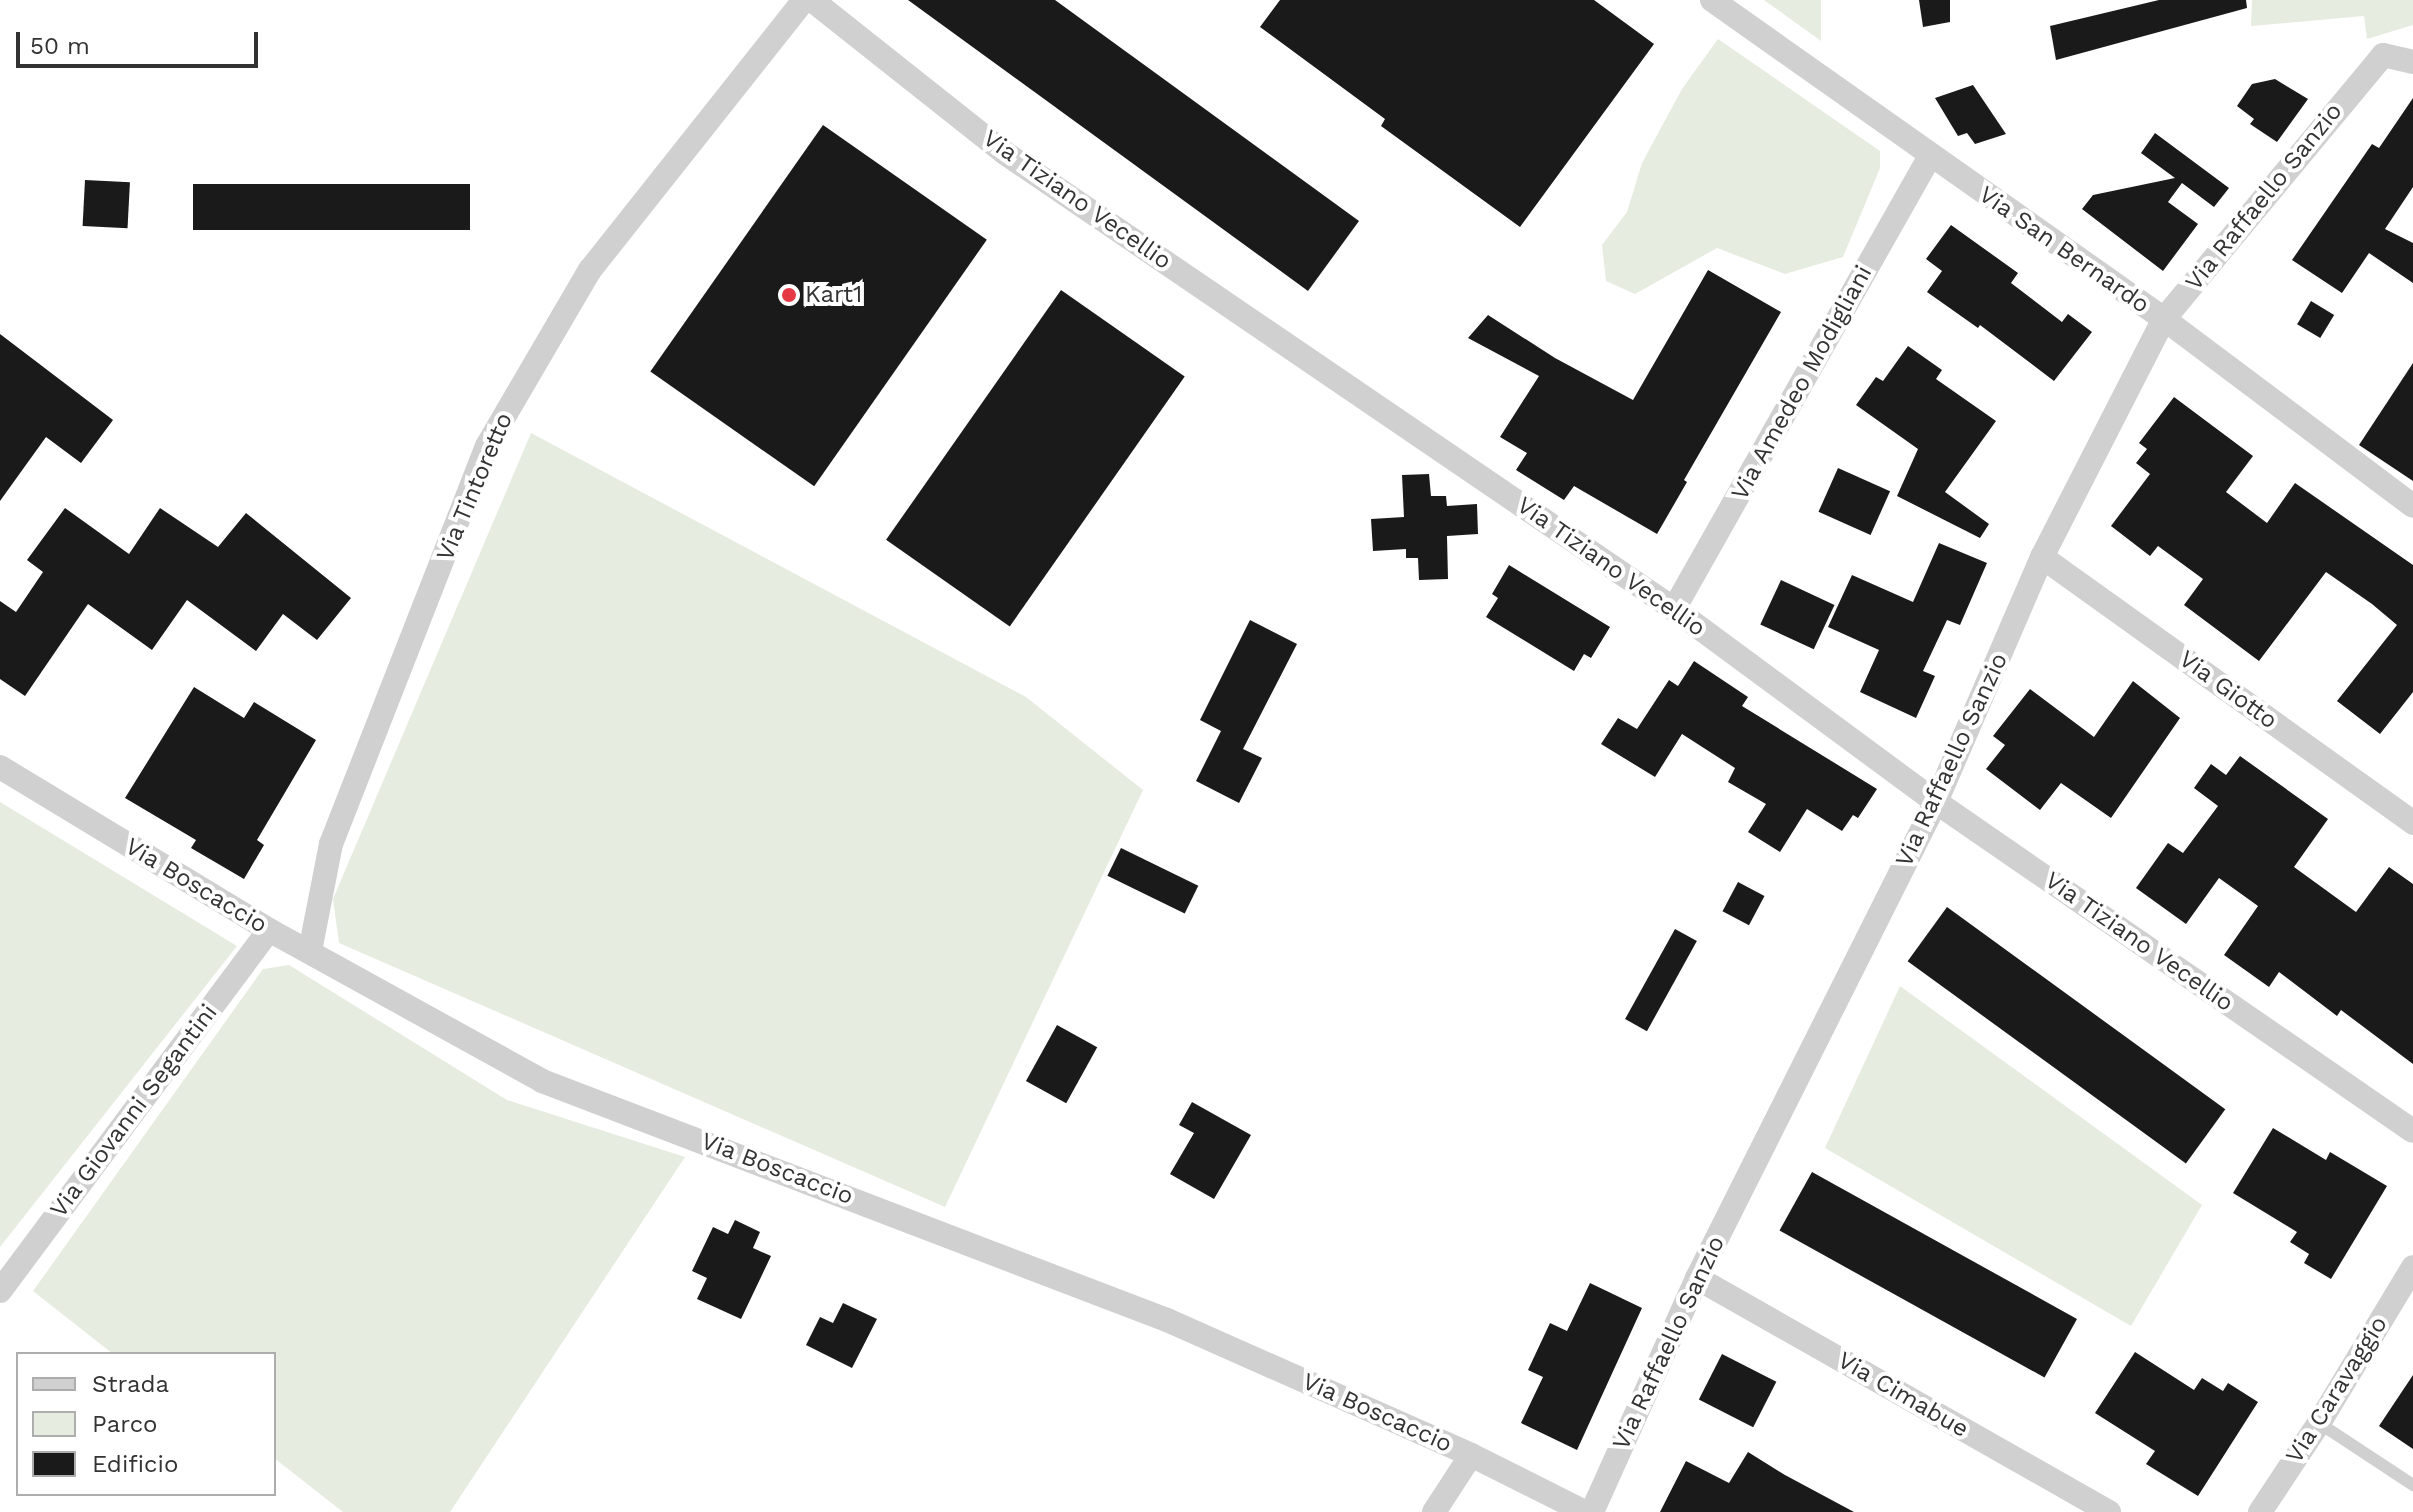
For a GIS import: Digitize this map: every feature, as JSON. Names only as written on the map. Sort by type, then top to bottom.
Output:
[{"type":"street","name":"Via Tintoretto","points":[[310,951],[331,844],[487,446],[590,270],[804,0]]},
{"type":"street","name":"Via Tiziano Vecellio","points":[[812,0],[1005,153],[1674,609],[1936,802],[2413,1131]]},
{"type":"street","name":"Via San Bernardo","points":[[1712,0],[2164,319],[2413,506]]},
{"type":"street","name":"Via Raffaello Sanzio","points":[[1592,1512],[1697,1278],[1936,802],[2042,557],[2164,319],[2383,55],[2413,62]]},
{"type":"street","name":"Via Amedeo Modigliani","points":[[1674,609],[1930,156]]},
{"type":"street","name":"Via Giotto","points":[[2042,557],[2413,823]]},
{"type":"street","name":"Via Boscaccio","points":[[0,767],[269,930],[542,1081],[1167,1320],[1471,1455],[1585,1512]]},
{"type":"street","name":"Via Giovanni Segantini","points":[[0,1291],[269,930]]},
{"type":"street","name":"Via Caravaggio","points":[[2260,1512],[2319,1423],[2413,1267]]},
{"type":"street","name":"Via Cimabue","points":[[1697,1278],[2109,1512]]},
{"type":"street","points":[[1434,1512],[1471,1455]]},
{"type":"lane","points":[[2319,1423],[2413,1485]]},
{"type":"green space","points":[[1764,0],[1821,0],[1821,41]]},
{"type":"green space","points":[[2252,0],[2413,0],[2413,25],[2367,39],[2364,16],[2251,26]]},
{"type":"green space","points":[[1718,39],[1880,151],[1880,168],[1843,257],[1785,274],[1717,248],[1635,294],[1606,281],[1602,245],[1627,212],[1642,163],[1682,89]]},
{"type":"green space","points":[[531,433],[1026,697],[1143,790],[945,1207],[339,943],[333,899]]},
{"type":"green space","points":[[0,802],[237,946],[0,1247]]},
{"type":"green space","points":[[289,965],[507,1100],[685,1157],[450,1512],[343,1512],[276,1460],[276,1352],[110,1352],[33,1291],[263,969]]},
{"type":"green space","points":[[1900,986],[2202,1205],[2131,1326],[1825,1148]]},
{"type":"building","points":[[908,0],[1055,0],[1359,221],[1308,291]]},
{"type":"building","points":[[1280,0],[1594,0],[1654,44],[1520,227],[1381,126],[1385,119],[1260,27]]},
{"type":"building","points":[[1919,0],[1950,0],[1950,22],[1923,27]]},
{"type":"building","points":[[2159,0],[2246,0],[2247,8],[2056,60],[2050,26]]},
{"type":"building","points":[[2275,79],[2308,99],[2277,142],[2250,124],[2254,119],[2237,106],[2252,84]]},
{"type":"building","points":[[1973,85],[2006,134],[1975,144],[1967,133],[1958,136],[1935,98]]},
{"type":"building","points":[[2413,98],[2413,187],[2385,229],[2413,243],[2413,283],[2369,253],[2342,293],[2292,260],[2372,144],[2379,148]]},
{"type":"building","points":[[823,125],[987,240],[814,486],[650,372]]},
{"type":"building","points":[[2155,133],[2229,188],[2214,207],[2182,183],[2168,202],[2198,224],[2163,271],[2082,209],[2093,195],[2175,178],[2141,153]]},
{"type":"building","points":[[85,180],[130,182],[128,228],[83,226]]},
{"type":"building","points":[[193,184],[470,184],[470,230],[193,230]]},
{"type":"building","points":[[1951,225],[2018,273],[2011,283],[2062,322],[2068,314],[2092,332],[2054,381],[1980,325],[1978,328],[1927,292],[1942,271],[1926,259]]},
{"type":"building","points":[[1708,270],[1781,312],[1684,480],[1687,482],[1657,534],[1574,486],[1564,500],[1516,470],[1527,453],[1500,437],[1539,376],[1468,338],[1488,315],[1555,358],[1633,400]]},
{"type":"building","points":[[1061,290],[1185,377],[1010,626],[886,540]]},
{"type":"building","points":[[2311,301],[2334,315],[2320,338],[2297,324]]},
{"type":"building","points":[[0,334],[113,420],[81,463],[46,437],[0,501]]},
{"type":"building","points":[[1908,346],[1942,370],[1936,379],[1996,421],[1945,492],[1989,524],[1980,538],[1897,496],[1918,449],[1856,405],[1876,377],[1883,381]]},
{"type":"building","points":[[2413,363],[2413,481],[2359,445]]},
{"type":"building","points":[[2174,397],[2253,456],[2226,492],[2267,523],[2295,483],[2413,565],[2413,692],[2380,734],[2337,701],[2397,625],[2372,604],[2326,572],[2259,661],[2184,605],[2203,579],[2158,546],[2150,556],[2111,526],[2150,474],[2136,463],[2147,449],[2139,443]]},
{"type":"building","points":[[1838,468],[1890,491],[1871,535],[1818,512]]},
{"type":"building","points":[[1429,474],[1431,496],[1446,496],[1447,506],[1477,504],[1478,534],[1447,536],[1448,579],[1419,580],[1418,558],[1406,558],[1406,549],[1373,551],[1371,519],[1404,517],[1402,475]]},
{"type":"building","points":[[65,508],[129,554],[160,508],[218,547],[246,513],[351,598],[317,640],[283,614],[256,651],[187,600],[152,650],[88,604],[25,696],[0,679],[0,601],[16,612],[43,572],[27,560]]},
{"type":"building","points":[[1939,543],[1987,563],[1960,625],[1947,620],[1923,671],[1935,676],[1916,718],[1860,692],[1879,650],[1828,627],[1852,575],[1913,602]]},
{"type":"building","points":[[1509,565],[1610,627],[1591,658],[1584,654],[1574,671],[1486,617],[1498,598],[1492,594]]},
{"type":"building","points":[[1781,580],[1834,605],[1814,649],[1760,624]]},
{"type":"building","points":[[1250,620],[1297,644],[1243,749],[1262,758],[1239,803],[1196,781],[1221,731],[1200,720]]},
{"type":"building","points":[[1694,661],[1748,697],[1742,706],[1877,789],[1858,818],[1853,815],[1842,831],[1807,809],[1780,852],[1748,832],[1766,804],[1728,782],[1735,768],[1682,734],[1655,777],[1601,744],[1618,718],[1637,729],[1669,680],[1678,686]]},
{"type":"building","points":[[2133,681],[2180,718],[2111,818],[2061,783],[2040,810],[1986,769],[2005,745],[1993,736],[2030,689],[2094,737]]},
{"type":"building","points":[[194,687],[244,718],[254,702],[316,740],[257,840],[264,845],[244,879],[191,848],[196,840],[125,798]]},
{"type":"building","points":[[2240,756],[2328,819],[2294,867],[2356,912],[2389,867],[2413,884],[2413,1064],[2341,1010],[2337,1016],[2279,972],[2269,987],[2224,955],[2258,906],[2219,878],[2186,924],[2136,888],[2168,843],[2183,853],[2218,806],[2194,788],[2211,764],[2226,775]]},
{"type":"building","points":[[1121,848],[1198,886],[1185,914],[1107,876]]},
{"type":"building","points":[[1738,882],[1764,896],[1749,925],[1723,911]]},
{"type":"building","points":[[1947,907],[2225,1109],[2186,1163],[1908,961]]},
{"type":"building","points":[[1675,929],[1697,941],[1647,1031],[1625,1019]]},
{"type":"building","points":[[1057,1025],[1097,1047],[1066,1103],[1026,1081]]},
{"type":"building","points":[[1192,1102],[1251,1135],[1214,1199],[1170,1174],[1194,1133],[1179,1125]]},
{"type":"building","points":[[2273,1128],[2326,1160],[2330,1152],[2387,1186],[2331,1279],[2304,1263],[2309,1254],[2290,1242],[2297,1232],[2233,1193]]},
{"type":"building","points":[[1812,1172],[2077,1319],[2045,1377],[1780,1231]]},
{"type":"building","points":[[735,1220],[760,1232],[753,1248],[771,1256],[741,1319],[697,1299],[707,1278],[692,1271],[713,1227],[728,1234]]},
{"type":"building","points":[[1590,1283],[1642,1308],[1577,1450],[1521,1423],[1543,1377],[1528,1370],[1550,1323],[1567,1331]]},
{"type":"building","points":[[843,1303],[877,1319],[852,1368],[806,1345],[820,1317],[833,1323]]},
{"type":"building","points":[[2135,1352],[2194,1390],[2202,1378],[2223,1391],[2228,1383],[2258,1402],[2198,1496],[2146,1464],[2155,1451],[2095,1413]]},
{"type":"building","points":[[1722,1354],[1776,1382],[1753,1427],[1699,1399]]},
{"type":"building","points":[[2413,1375],[2413,1449],[2379,1426]]},
{"type":"building","points":[[1748,1452],[1854,1512],[1660,1512],[1686,1461],[1729,1483]]},
{"type":"place","name":"Kart1","points":[[789,295]]}]
